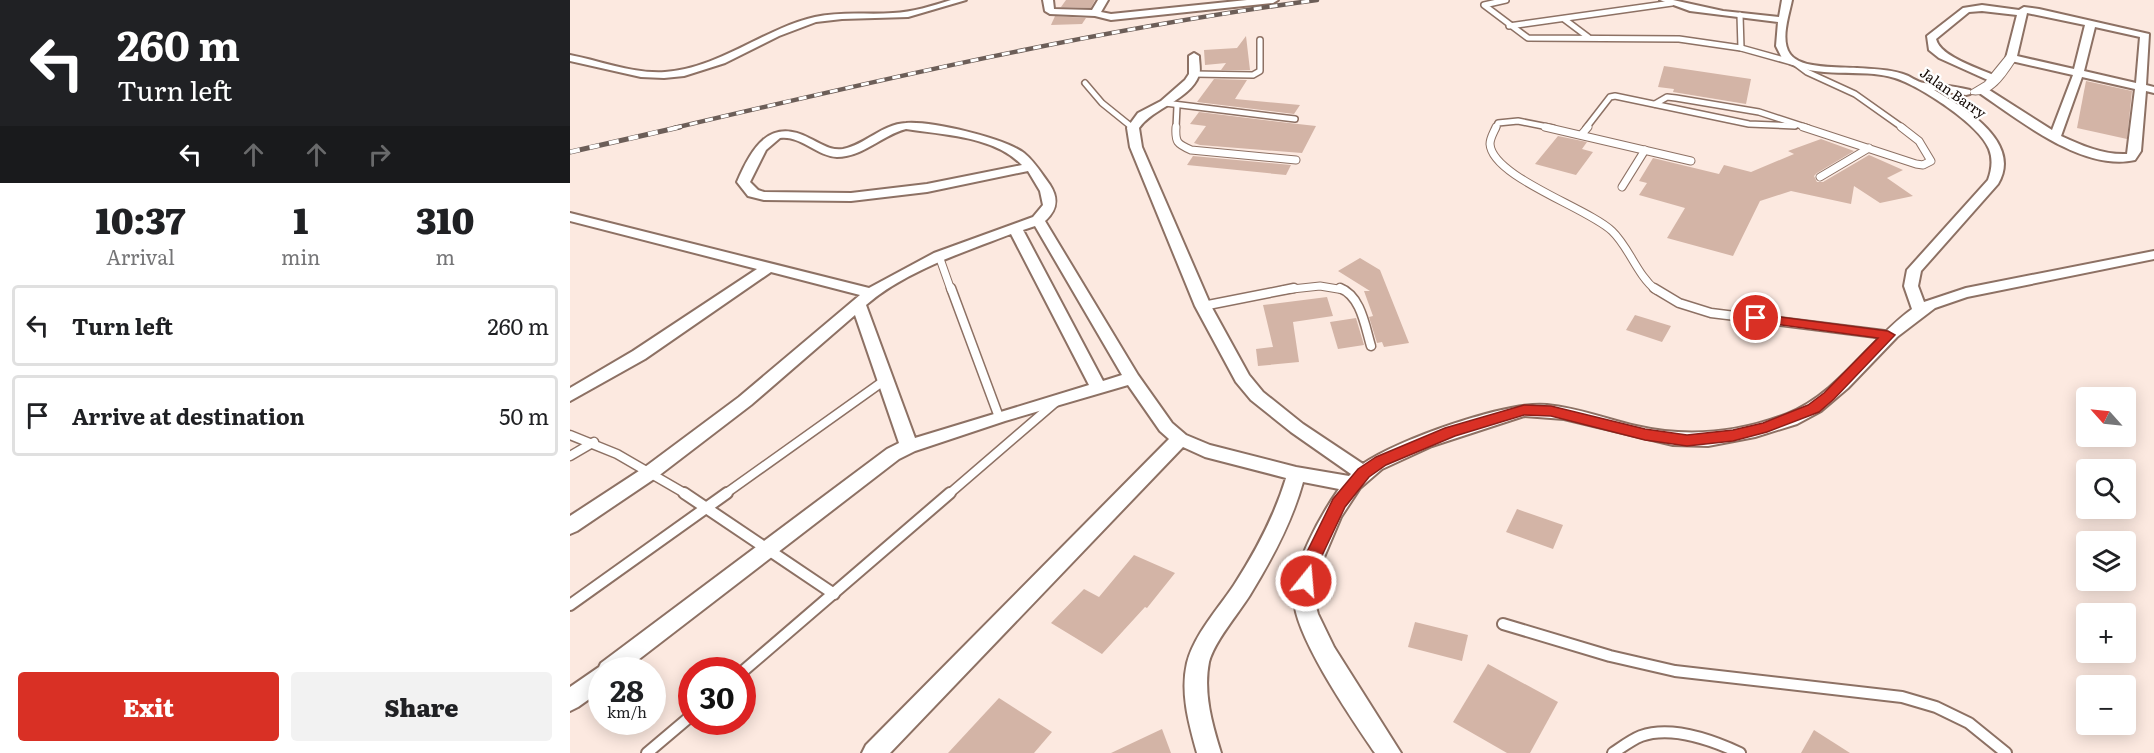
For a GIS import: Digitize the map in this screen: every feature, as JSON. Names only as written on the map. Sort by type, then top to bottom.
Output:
[{"type":"street","points":[[570,58],[654,75],[678,73],[730,56],[812,20],[848,15],[911,14],[961,0]]},
{"type":"street","points":[[1048,0],[1050,11],[1053,12],[1095,13],[1111,17],[1266,0]]},
{"type":"street","points":[[1095,13],[1103,0]]},
{"type":"street","points":[[1178,11],[1182,0]]},
{"type":"street","points":[[1787,0],[1781,47],[1787,57],[1795,63]]},
{"type":"street","points":[[1669,2],[1740,15],[1784,20]]},
{"type":"street","points":[[1921,86],[1975,91],[2055,137],[2103,157],[2122,159],[2131,157],[2135,151],[2145,36],[2030,10],[2024,10],[2022,13],[1982,8],[1966,10],[1931,38],[1933,48],[1943,56],[1994,80]]},
{"type":"street","points":[[1949,105],[1961,101],[1994,80],[2011,58],[2022,13]]},
{"type":"street","points":[[2055,137],[2079,72],[2091,22]]},
{"type":"street","points":[[1194,56],[1194,74],[1171,104],[1142,115],[1133,128],[1136,147],[1203,306],[1242,378],[1257,396],[1358,479]]},
{"type":"street","points":[[2011,58],[2154,90]]},
{"type":"street","name":"Jalan Barry","points":[[1795,63],[1899,76],[1921,86],[1949,105],[1984,133],[1994,145],[2000,168],[1994,181],[1914,270],[1910,279],[1910,289],[1920,310]]},
{"type":"street","points":[[1936,97],[1975,91]]},
{"type":"street","points":[[570,526],[651,472],[745,401],[864,298],[939,256],[1038,220],[1045,215],[1051,205],[1051,197],[1031,167],[1017,154],[977,138],[906,126],[897,127],[845,152],[827,152],[795,135],[769,140],[756,152],[743,182],[753,193],[764,196],[851,197],[927,188],[1031,167]]},
{"type":"street","points":[[570,218],[769,267],[864,298]]},
{"type":"street","points":[[1038,220],[1132,378],[1166,427],[1180,439],[1205,450],[1296,474],[1358,479]]},
{"type":"street","points":[[1015,228],[1098,387]]},
{"type":"street","points":[[1389,753],[1327,656],[1307,614],[1303,598],[1309,564],[1339,503],[1358,479],[1381,461],[1450,432],[1524,410],[1551,411],[1645,435],[1687,441],[1724,437],[1767,427],[1814,408],[1829,396],[1888,335],[1920,310],[1936,302],[1976,291],[2154,255]]},
{"type":"street","points":[[570,395],[639,355],[769,267]]},
{"type":"street","points":[[864,298],[885,380],[909,447]]},
{"type":"street","points":[[626,657],[876,466],[909,447],[999,417],[1132,378]]},
{"type":"street","points":[[874,753],[1180,439]]},
{"type":"street","points":[[1209,753],[1198,719],[1195,668],[1201,651],[1265,555],[1289,502],[1296,474]]},
{"type":"street","points":[[570,700],[588,686]]},
{"type":"lane","points":[[1506,0],[1484,5],[1509,26],[1528,38],[1679,39],[1741,48],[1795,63],[1807,72],[1855,94],[1876,107],[1919,141],[1931,161],[1923,165],[1916,164],[1758,112],[1667,97],[1655,104]]},
{"type":"lane","points":[[1509,26],[1669,2]]},
{"type":"lane","points":[[1740,15],[1741,48]]},
{"type":"lane","points":[[1564,19],[1589,37]]},
{"type":"lane","points":[[1194,74],[1253,75],[1260,71],[1260,40]]},
{"type":"lane","points":[[1085,83],[1102,102],[1133,128]]},
{"type":"lane","points":[[1582,134],[1610,98],[1655,104],[1749,124],[1805,127]]},
{"type":"lane","points":[[1295,119],[1171,104],[1175,140],[1178,145],[1191,150],[1296,160]]},
{"type":"lane","points":[[1691,161],[1582,134],[1512,121],[1498,123],[1490,142],[1492,150],[1509,171],[1577,207],[1613,232],[1653,287],[1679,303],[1711,313],[1888,335]]},
{"type":"lane","points":[[1820,177],[1869,148]]},
{"type":"lane","points":[[1622,187],[1645,150]]},
{"type":"lane","points":[[939,256],[999,417]]},
{"type":"lane","points":[[1203,306],[1277,291],[1328,285],[1348,291],[1354,297],[1371,346]]},
{"type":"lane","points":[[570,605],[885,380]]},
{"type":"lane","points":[[756,660],[1060,399]]},
{"type":"lane","points":[[570,435],[594,442],[651,472],[707,507],[834,594]]},
{"type":"lane","points":[[570,456],[594,442]]},
{"type":"lane","points":[[1503,624],[1610,656],[1675,671],[1902,697],[1936,707],[1969,723],[2006,753]]},
{"type":"lane","points":[[647,753],[678,727]]},
{"type":"lane","points":[[1613,753],[1642,735],[1672,732],[1723,744],[1740,753]]},
{"type":"building","points":[[1066,0],[1095,0],[1091,8],[1061,7]]},
{"type":"building","points":[[1055,16],[1086,18],[1082,24],[1051,25]]},
{"type":"building","points":[[1246,36],[1250,70],[1221,70],[1226,63],[1205,65],[1204,50],[1237,48]]},
{"type":"building","points":[[1664,66],[1751,79],[1746,104],[1673,92],[1674,89],[1658,87]]},
{"type":"building","points":[[1214,79],[1247,80],[1235,99],[1300,105],[1294,114],[1197,102]]},
{"type":"building","points":[[2086,81],[2132,91],[2127,139],[2077,128]]},
{"type":"building","points":[[1199,112],[1316,126],[1302,153],[1200,145],[1194,143],[1206,126],[1190,124]]},
{"type":"building","points":[[1558,136],[1587,142],[1582,149],[1593,152],[1576,175],[1535,164]]},
{"type":"building","points":[[1821,139],[1854,151],[1817,173],[1814,176],[1817,182],[1823,182],[1869,155],[1903,170],[1887,178],[1913,196],[1880,203],[1854,186],[1851,204],[1791,191],[1760,201],[1733,256],[1667,238],[1685,208],[1639,195],[1647,183],[1639,181],[1653,158],[1719,174],[1724,165],[1751,172],[1794,154],[1788,151]]},
{"type":"building","points":[[1193,156],[1291,165],[1286,175],[1187,165]]},
{"type":"building","points":[[1360,258],[1380,270],[1409,343],[1384,347],[1382,342],[1377,343],[1369,317],[1373,316],[1364,291],[1370,291],[1338,271]]},
{"type":"building","points":[[1327,297],[1333,316],[1293,322],[1299,362],[1258,366],[1256,349],[1273,347],[1263,305]]},
{"type":"building","points":[[1635,315],[1671,326],[1662,342],[1626,330]]},
{"type":"building","points":[[1356,318],[1364,345],[1338,349],[1330,322]]},
{"type":"building","points":[[1517,509],[1563,525],[1553,549],[1506,532]]},
{"type":"building","points":[[1134,555],[1175,573],[1147,608],[1145,607],[1102,654],[1051,623],[1084,589],[1099,597]]},
{"type":"building","points":[[1415,622],[1468,635],[1462,661],[1408,647]]},
{"type":"building","points":[[1488,664],[1558,702],[1530,753],[1507,753],[1453,722]]},
{"type":"building","points":[[999,698],[1052,732],[1034,753],[948,753]]},
{"type":"building","points":[[1162,729],[1171,753],[1111,753]]},
{"type":"building","points":[[1814,730],[1850,753],[1801,753]]},
{"type":"railway","points":[[674,128],[914,73],[1074,40],[1317,0]]},
{"type":"railway","points":[[570,152],[680,127]]},
{"type":"route","points":[[1306,581],[1309,564],[1339,503],[1352,484],[1381,461],[1450,432],[1524,410],[1551,411],[1645,435],[1687,441],[1707,440],[1767,427],[1814,408],[1829,396],[1888,335],[1756,318]]}]
